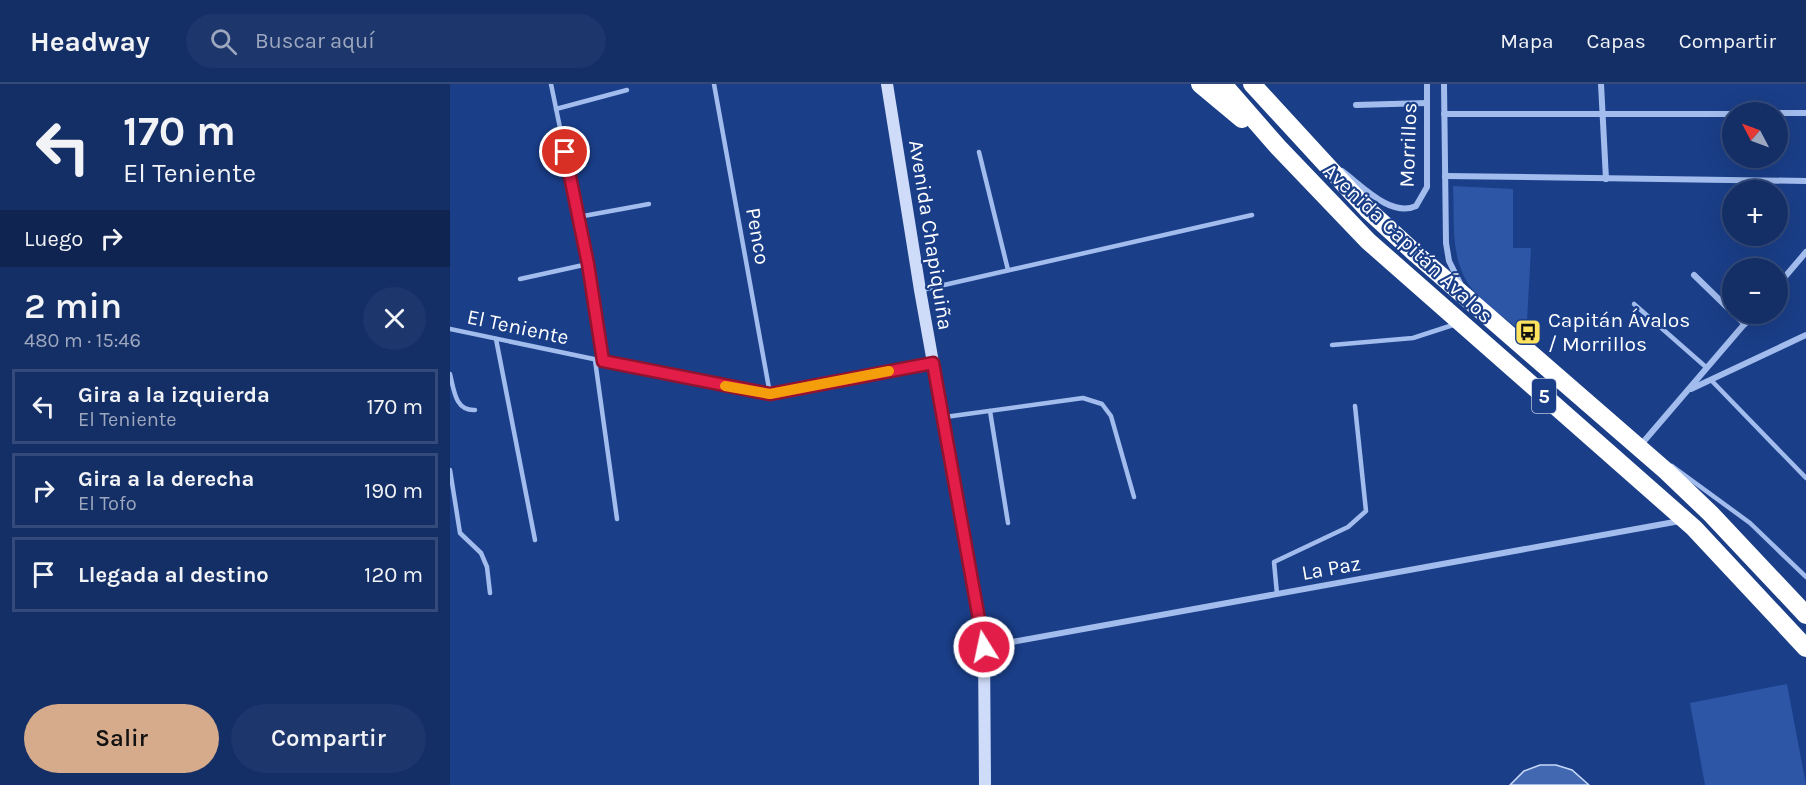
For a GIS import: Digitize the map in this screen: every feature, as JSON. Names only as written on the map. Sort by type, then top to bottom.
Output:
[{"type":"highway","points":[[1200,84],[1278,147]]},
{"type":"highway","name":"Avenida Capitán Ávalos","points":[[1223,84],[1278,147],[1368,240],[1458,323],[1592,437],[1684,520],[1806,648]]},
{"type":"highway","name":"Avenida Capitán Ávalos","points":[[1252,84],[1367,209],[1639,447],[1711,514],[1806,615]]},
{"type":"street","name":"Avenida Chapiquiña","points":[[887,84],[920,290],[984,647],[985,785]]},
{"type":"street","name":"Morrillos","points":[[1299,137],[1390,206],[1410,209],[1421,201],[1427,187],[1426,84]]},
{"type":"street","name":"Morrillos","points":[[1444,84],[1445,232],[1449,261],[1460,283],[1485,314]]},
{"type":"street","points":[[1601,84],[1606,179]]},
{"type":"street","points":[[1356,105],[1427,103]]},
{"type":"street","points":[[1788,113],[1806,113]]},
{"type":"street","points":[[1444,114],[1722,114]]},
{"type":"street","points":[[1444,176],[1806,181]]},
{"type":"street","points":[[1788,273],[1806,252]]},
{"type":"street","points":[[1694,275],[1722,302]]},
{"type":"street","points":[[1639,447],[1745,324]]},
{"type":"street","points":[[1688,390],[1806,335]]},
{"type":"street","name":"La Paz","points":[[984,647],[1684,520]]},
{"type":"lane","points":[[551,84],[588,264],[603,361]]},
{"type":"lane","name":"Penco","points":[[714,84],[770,394]]},
{"type":"lane","points":[[556,109],[627,90]]},
{"type":"lane","points":[[979,152],[1008,270]]},
{"type":"lane","points":[[578,217],[649,204]]},
{"type":"lane","points":[[920,290],[1252,216]]},
{"type":"lane","points":[[520,279],[588,264]]},
{"type":"lane","points":[[1634,304],[1707,368]]},
{"type":"lane","points":[[1332,345],[1413,338],[1458,323]]},
{"type":"lane","name":"El Teniente","points":[[450,329],[770,394],[933,363]]},
{"type":"lane","points":[[496,339],[535,540]]},
{"type":"lane","points":[[595,360],[617,519]]},
{"type":"lane","points":[[450,374],[459,405],[466,410],[475,410]]},
{"type":"lane","points":[[1711,380],[1806,478]]},
{"type":"lane","points":[[943,418],[1083,398],[1102,404],[1111,416],[1134,497]]},
{"type":"lane","points":[[1277,594],[1274,562],[1348,527],[1366,511],[1355,406]]},
{"type":"lane","points":[[990,411],[1008,524]]},
{"type":"lane","points":[[1639,447],[1684,473],[1727,504],[1806,577]]},
{"type":"lane","points":[[450,470],[460,533],[481,553],[487,567],[490,592]]},
{"type":"shaded area","points":[[1453,186],[1513,189],[1513,248],[1531,248],[1527,321],[1517,328],[1482,300],[1465,278],[1456,253]]},
{"type":"shaded area","points":[[1787,684],[1806,785],[1705,785],[1690,703]]},
{"type":"building","points":[[1540,765],[1556,765],[1572,770],[1589,785],[1510,785],[1524,771]]},
{"type":"slow traffic","points":[[725,386],[770,394],[889,371]]},
{"type":"place","name":"Capitán Ávalos / Morrillos","points":[[1528,332]]},
{"type":"route","points":[[565,152],[588,264],[603,361],[770,394],[933,363],[984,647]]}]
